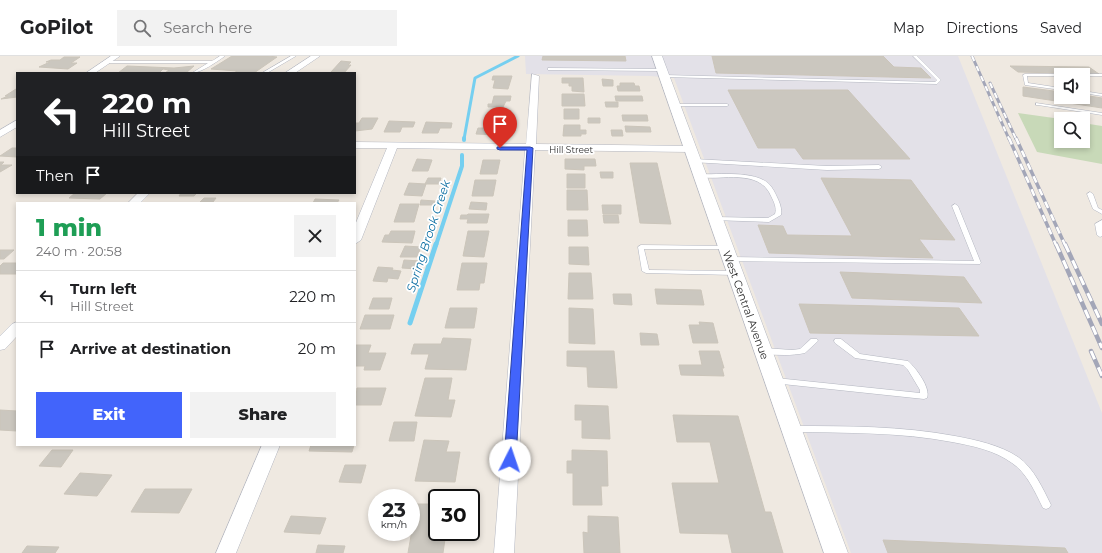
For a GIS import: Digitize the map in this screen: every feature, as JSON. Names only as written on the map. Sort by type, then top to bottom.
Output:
[{"type":"street","points":[[92,72],[116,56]]},
{"type":"street","points":[[291,72],[316,56]]},
{"type":"street","name":"West Central Avenue","points":[[661,67],[836,553]]},
{"type":"street","points":[[504,553],[535,76]]},
{"type":"street","points":[[0,134],[16,124]]},
{"type":"street","points":[[0,134],[16,135]]},
{"type":"street","name":"Hill Street","points":[[356,145],[530,148],[695,162]]},
{"type":"street","points":[[356,238],[393,146]]},
{"type":"street","points":[[135,202],[143,194]]},
{"type":"street","points":[[0,345],[12,329]]},
{"type":"street","points":[[226,553],[271,446]]},
{"type":"lane","points":[[137,62],[144,56]]},
{"type":"lane","points":[[196,72],[223,56]]},
{"type":"lane","points":[[266,72],[294,56]]},
{"type":"lane","points":[[549,68],[661,67],[936,83],[939,80],[915,56]]},
{"type":"lane","points":[[107,62],[214,62]]},
{"type":"lane","points":[[1054,75],[1025,75],[1026,84],[1054,88]]},
{"type":"lane","points":[[1090,75],[1102,76]]},
{"type":"lane","points":[[1090,93],[1102,95]]},
{"type":"lane","points":[[1038,104],[1102,114]]},
{"type":"lane","points":[[674,105],[727,105]]},
{"type":"lane","points":[[695,162],[827,168],[879,167]]},
{"type":"lane","points":[[695,162],[760,179],[768,186],[779,210],[778,215],[769,220],[716,219]]},
{"type":"lane","points":[[1090,194],[1096,209],[1102,212]]},
{"type":"lane","points":[[730,259],[648,272],[645,271],[641,247],[730,259],[978,263],[955,206]]},
{"type":"lane","points":[[1100,235],[1098,224],[1102,222]]},
{"type":"lane","points":[[763,351],[792,353],[802,351],[814,340]]},
{"type":"lane","points":[[774,381],[924,396],[924,390],[912,368],[905,363],[858,356],[838,342]]},
{"type":"lane","points":[[791,429],[933,436],[967,441],[996,449],[1016,460],[1032,480],[1046,505]]},
{"type":"shaded area","points":[[525,56],[958,56],[1102,413],[1102,553],[851,553],[674,78],[650,76],[526,74]]},
{"type":"green space","points":[[1018,113],[1054,118],[1054,148],[1090,148],[1090,124],[1102,126],[1102,164],[1037,152]]},
{"type":"building","points":[[232,56],[277,57],[255,72],[236,72],[237,71],[211,69]]},
{"type":"building","points":[[543,56],[625,56],[626,61],[542,60]]},
{"type":"building","points":[[712,56],[883,56],[894,67],[921,68],[931,78],[716,73]]},
{"type":"building","points":[[64,57],[80,57],[71,63],[77,63],[68,69],[39,67],[50,62],[46,62],[51,60],[60,60]]},
{"type":"building","points":[[341,61],[351,62],[348,65],[351,65],[345,72],[331,72]]},
{"type":"building","points":[[127,66],[174,68],[194,66],[187,72],[166,72],[169,70],[163,69],[160,72],[119,72]]},
{"type":"building","points":[[1010,66],[1089,67],[1099,74],[1090,74],[1090,68],[1054,68],[1054,73],[1018,72]]},
{"type":"building","points":[[493,76],[512,76],[508,89],[493,88],[495,80],[492,80]]},
{"type":"building","points":[[562,78],[583,78],[584,92],[572,91],[572,86],[569,86],[569,83],[562,83]]},
{"type":"building","points":[[602,79],[613,80],[613,86],[603,86]]},
{"type":"building","points":[[620,83],[634,83],[635,86],[639,86],[640,91],[618,91],[617,86],[620,86]]},
{"type":"building","points":[[1023,87],[1054,91],[1054,101],[1023,96]]},
{"type":"building","points":[[16,89],[16,97],[1,99],[8,96],[5,96]]},
{"type":"building","points":[[728,90],[848,90],[910,159],[803,159],[795,148],[758,148]]},
{"type":"building","points":[[562,94],[584,94],[585,106],[562,106]]},
{"type":"building","points":[[494,96],[511,96],[510,101],[506,101],[503,107],[488,107],[488,104],[492,104]]},
{"type":"building","points":[[615,96],[642,96],[643,101],[616,101]]},
{"type":"building","points":[[1090,96],[1102,98],[1102,108],[1076,104],[1090,104]]},
{"type":"building","points":[[605,102],[618,102],[618,107],[606,107]]},
{"type":"building","points":[[492,109],[505,109],[503,118],[500,118],[499,122],[485,122],[486,118],[490,118]]},
{"type":"building","points":[[564,109],[579,109],[579,119],[564,119]]},
{"type":"building","points":[[622,115],[647,115],[648,121],[623,121]]},
{"type":"building","points":[[362,118],[378,118],[372,129],[356,131],[356,123],[359,123]]},
{"type":"building","points":[[588,118],[600,118],[600,123],[588,123]]},
{"type":"building","points":[[389,121],[415,122],[413,127],[402,127],[400,132],[384,132]]},
{"type":"building","points":[[426,122],[452,123],[451,128],[440,128],[438,133],[422,133]]},
{"type":"building","points":[[486,124],[499,124],[498,128],[502,128],[501,135],[476,134],[478,128],[484,128]]},
{"type":"building","points":[[564,125],[580,125],[580,130],[586,130],[586,134],[581,134],[581,136],[563,136]]},
{"type":"building","points":[[625,126],[650,127],[651,132],[626,132]]},
{"type":"building","points":[[611,130],[622,130],[623,136],[612,136]]},
{"type":"building","points":[[12,148],[16,148],[16,157],[0,156]]},
{"type":"building","points":[[417,159],[432,160],[428,171],[412,171]]},
{"type":"building","points":[[565,159],[595,159],[596,166],[584,166],[584,170],[565,169]]},
{"type":"building","points":[[483,160],[500,160],[497,174],[480,174]]},
{"type":"building","points":[[0,162],[4,162],[1,165],[12,165],[0,172]]},
{"type":"building","points":[[630,163],[657,163],[671,224],[640,223]]},
{"type":"building","points":[[600,172],[613,172],[613,178],[601,178]]},
{"type":"building","points":[[567,174],[585,174],[585,188],[567,188]]},
{"type":"building","points":[[428,178],[441,178],[439,184],[425,184]]},
{"type":"building","points":[[821,178],[911,180],[955,240],[919,239],[933,258],[769,253],[758,225],[783,226],[787,235],[852,236]]},
{"type":"building","points":[[475,180],[496,180],[493,196],[472,196]]},
{"type":"building","points":[[409,183],[426,184],[422,196],[404,195]]},
{"type":"building","points":[[567,190],[587,190],[588,210],[567,210]]},
{"type":"building","points":[[74,194],[106,194],[100,199],[69,198]]},
{"type":"building","points":[[180,194],[196,194],[194,196],[179,196]]},
{"type":"building","points":[[204,198],[216,198],[213,202],[200,202]]},
{"type":"building","points":[[315,199],[339,200],[338,202],[314,202]]},
{"type":"building","points":[[421,200],[435,201],[434,205],[420,205]]},
{"type":"building","points":[[471,202],[487,203],[486,210],[469,209]]},
{"type":"building","points":[[400,204],[419,204],[414,222],[394,222]]},
{"type":"building","points":[[602,205],[621,205],[621,214],[603,214]]},
{"type":"building","points":[[489,214],[487,223],[467,223],[468,219],[460,219],[461,215]]},
{"type":"building","points":[[603,215],[618,215],[619,223],[604,223]]},
{"type":"building","points":[[568,220],[587,220],[588,236],[568,236]]},
{"type":"building","points":[[391,231],[415,231],[412,243],[382,242],[385,235],[389,235]]},
{"type":"building","points":[[468,231],[489,231],[484,257],[463,256]]},
{"type":"building","points":[[405,246],[421,247],[417,257],[400,257]]},
{"type":"building","points":[[569,247],[588,247],[589,265],[569,264]]},
{"type":"building","points":[[0,250],[14,250],[4,259],[0,259]]},
{"type":"building","points":[[404,260],[421,261],[418,269],[402,268]]},
{"type":"building","points":[[3,263],[16,263],[16,274],[0,274],[0,266]]},
{"type":"building","points":[[462,263],[487,263],[484,283],[480,283],[479,290],[457,290]]},
{"type":"building","points":[[378,267],[393,268],[392,270],[401,271],[398,279],[388,278],[387,282],[373,281]]},
{"type":"building","points":[[840,272],[964,277],[982,303],[852,298]]},
{"type":"building","points":[[569,273],[591,273],[593,299],[568,299]]},
{"type":"building","points":[[655,289],[701,290],[704,305],[657,304]]},
{"type":"building","points":[[613,294],[631,294],[632,305],[614,304]]},
{"type":"building","points":[[373,298],[392,298],[389,309],[369,309]]},
{"type":"building","points":[[799,304],[959,308],[979,336],[810,333]]},
{"type":"building","points":[[450,308],[477,308],[474,328],[445,328]]},
{"type":"building","points":[[569,308],[593,309],[595,344],[569,343]]},
{"type":"building","points":[[365,315],[394,315],[390,329],[360,329]]},
{"type":"building","points":[[699,322],[713,323],[718,343],[693,343],[689,325],[700,325]]},
{"type":"building","points":[[640,333],[657,334],[659,345],[641,345]]},
{"type":"building","points":[[443,338],[471,339],[466,370],[425,369],[429,354],[411,354],[414,344],[441,344]]},
{"type":"building","points":[[356,345],[371,345],[368,353],[386,353],[380,370],[364,370],[365,366],[356,366]]},
{"type":"building","points":[[567,351],[614,351],[617,388],[588,387],[587,367],[567,366]]},
{"type":"building","points":[[699,351],[719,351],[724,368],[722,368],[724,376],[681,375],[679,365],[702,365]]},
{"type":"building","points":[[425,378],[452,378],[448,400],[455,400],[451,417],[415,416]]},
{"type":"building","points":[[357,388],[386,388],[381,405],[356,405]]},
{"type":"building","points":[[575,405],[608,406],[610,439],[582,438],[582,420],[575,420]]},
{"type":"building","points":[[0,410],[16,411],[16,431],[0,430]]},
{"type":"building","points":[[673,415],[738,416],[765,512],[771,512],[783,553],[732,553],[728,534],[680,533],[672,483],[719,483],[710,442],[677,442]]},
{"type":"building","points":[[394,422],[417,422],[414,441],[389,441]]},
{"type":"building","points":[[424,440],[449,441],[446,452],[460,452],[455,482],[415,481]]},
{"type":"building","points":[[311,446],[354,446],[352,452],[309,451]]},
{"type":"building","points":[[52,450],[73,450],[61,467],[39,466]]},
{"type":"building","points":[[572,450],[607,451],[608,486],[601,486],[602,505],[573,505],[573,473],[567,473],[567,461],[572,461]]},
{"type":"building","points":[[345,465],[366,465],[361,483],[339,482]]},
{"type":"building","points":[[80,473],[112,475],[97,496],[64,494]]},
{"type":"building","points":[[145,489],[192,489],[179,513],[131,512]]},
{"type":"building","points":[[420,504],[428,504],[428,541],[445,541],[443,553],[408,553],[410,541],[420,541]]},
{"type":"building","points":[[291,516],[326,518],[320,534],[284,532]]},
{"type":"building","points":[[588,516],[618,517],[620,553],[584,553],[583,532],[588,533]]},
{"type":"building","points":[[883,540],[1065,548],[1068,553],[888,553]]},
{"type":"building","points":[[318,545],[345,546],[343,553],[316,553]]},
{"type":"building","points":[[27,546],[59,547],[55,553],[22,553]]},
{"type":"waterway","name":"Spring Brook Creek","points":[[464,139],[475,78],[518,56]]},
{"type":"waterway","name":"Spring Brook Creek","points":[[436,245],[462,166],[462,155]]},
{"type":"waterway","name":"Spring Brook Creek","points":[[410,323],[436,244]]},
{"type":"railway","points":[[972,56],[1009,139]]},
{"type":"railway","points":[[990,83],[1016,139]]},
{"type":"railway","points":[[1009,138],[1056,245]]},
{"type":"railway","points":[[1016,138],[1065,245]]},
{"type":"railway","points":[[1056,244],[1102,348]]},
{"type":"railway","points":[[1065,244],[1102,324]]},
{"type":"railway","points":[[1091,351],[1102,376]]},
{"type":"route","points":[[500,148],[530,148],[510,460]]}]
